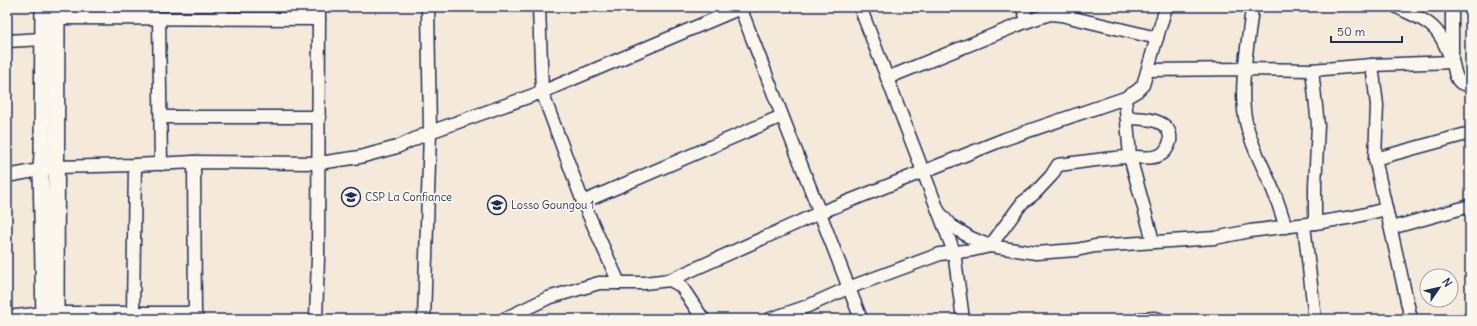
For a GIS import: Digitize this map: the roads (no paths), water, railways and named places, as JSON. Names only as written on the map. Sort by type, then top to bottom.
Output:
[{"type":"main road","points":[[43,7],[41,169],[50,316]]},
{"type":"main road","points":[[50,316],[56,167],[57,13]]},
{"type":"street","points":[[316,319],[319,163],[319,7]]},
{"type":"street","points":[[424,319],[430,132],[428,7]]},
{"type":"street","points":[[539,7],[542,92],[583,202],[619,283]]},
{"type":"street","points":[[7,176],[56,167],[194,162],[319,163],[360,157],[396,147],[430,132],[542,92],[741,7],[860,319]]},
{"type":"street","points":[[860,7],[954,252],[963,319]]},
{"type":"street","points":[[1022,7],[1028,21]]},
{"type":"street","points":[[504,319],[548,298],[599,283],[644,283],[670,280],[819,213],[1005,139],[1125,98],[1137,91],[1143,85],[1166,7]]},
{"type":"street","points":[[1252,7],[1245,69],[1245,117],[1251,138],[1275,194],[1286,227]]},
{"type":"street","points":[[1397,7],[1416,16],[1439,33],[1460,83],[1470,84]]},
{"type":"street","points":[[1452,7],[1452,62]]},
{"type":"street","points":[[57,13],[159,19],[222,13],[319,20]]},
{"type":"street","points":[[887,78],[1028,21],[1050,14],[1061,15],[1157,38]]},
{"type":"street","points":[[159,19],[161,164]]},
{"type":"street","points":[[7,41],[43,39]]},
{"type":"street","points":[[1148,70],[1312,70],[1372,65],[1452,62]]},
{"type":"street","points":[[1372,65],[1377,105],[1375,159],[1411,319]]},
{"type":"street","points":[[1312,70],[1318,125],[1310,224],[1315,319]]},
{"type":"street","points":[[1125,98],[1130,157],[1153,241]]},
{"type":"street","points":[[583,202],[782,116]]},
{"type":"street","points":[[160,117],[319,117]]},
{"type":"street","points":[[770,319],[808,306],[848,288],[940,254],[990,246],[1022,203],[1035,193],[1051,176],[1058,165],[1130,157],[1152,158],[1160,156],[1169,145],[1170,141],[1170,134],[1167,128],[1155,121],[1140,118],[1127,118]]},
{"type":"street","points":[[1375,159],[1470,133]]},
{"type":"street","points":[[7,316],[133,313],[196,316],[194,162]]},
{"type":"street","points":[[133,313],[135,165]]},
{"type":"street","points":[[1391,228],[1470,206]]},
{"type":"street","points":[[939,212],[950,225],[971,238],[990,246],[1036,253],[1153,241],[1215,238],[1250,231],[1310,224],[1352,217],[1386,209]]},
{"type":"street","points":[[670,280],[681,286],[703,319]]},
{"type":"street","points":[[1140,319],[1159,319]]},
{"type":"place","name":"CSP La Confiance","points":[[351,197]]},
{"type":"place","name":"Losso Goungou 1","points":[[497,205]]}]
